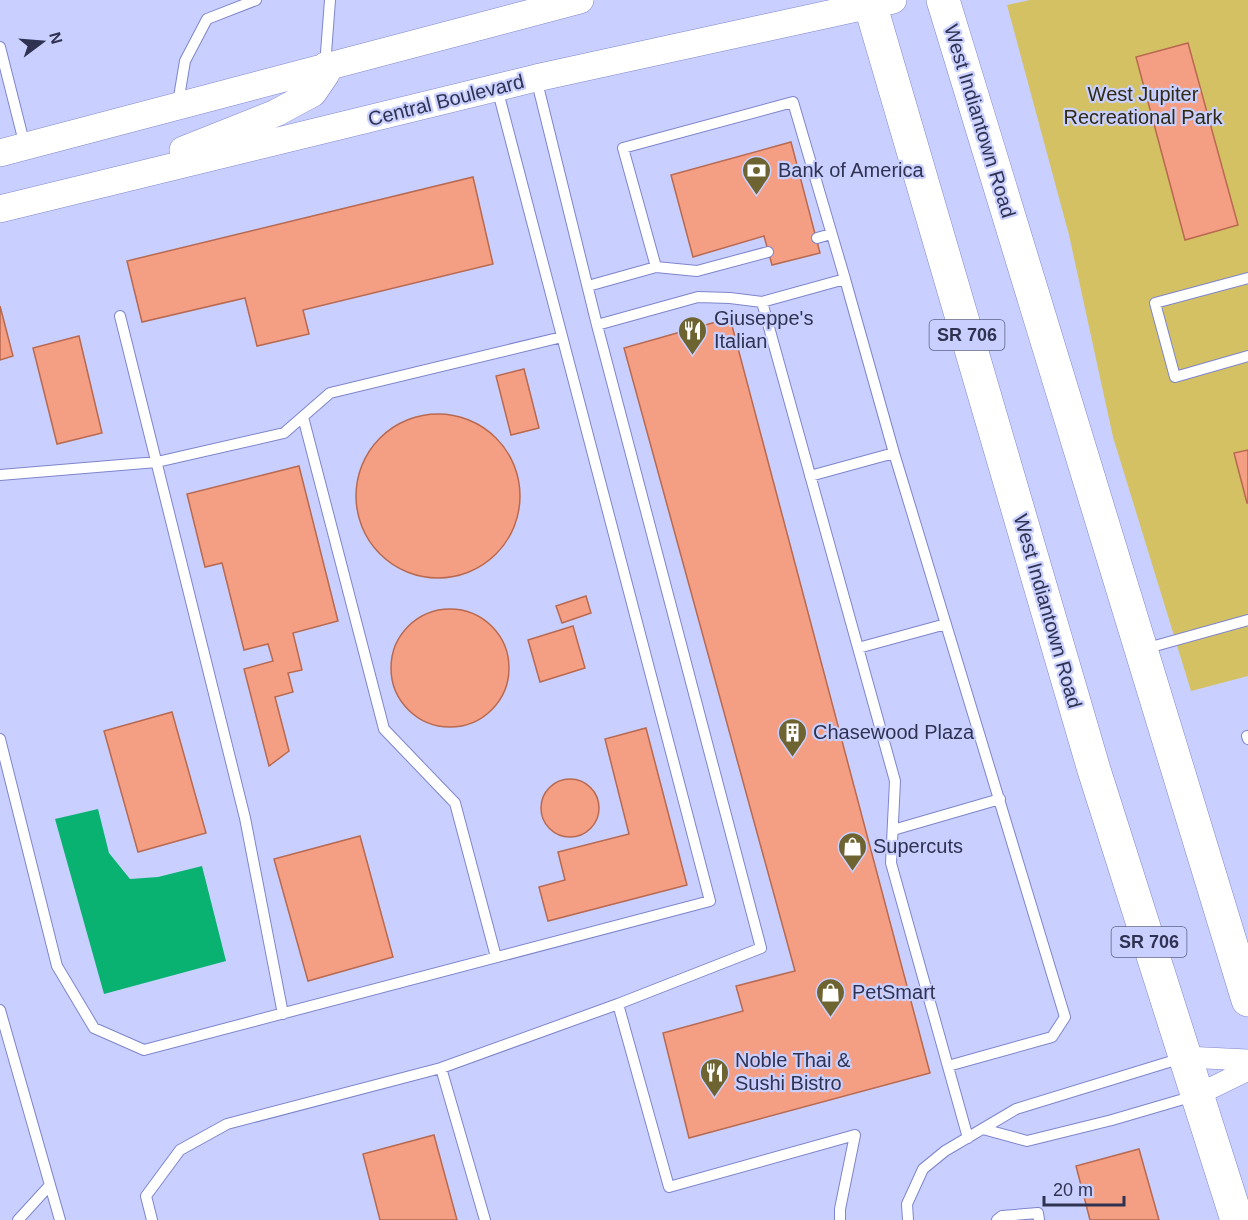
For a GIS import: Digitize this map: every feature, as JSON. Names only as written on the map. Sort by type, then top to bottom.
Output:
[{"type":"main road","name":"West Indiantown Road","points":[[943,0],[1248,1000]]},
{"type":"main road","name":"West Indiantown Road","points":[[877,2],[1091,759],[1237,1220]]},
{"type":"street","points":[[13,150],[325,66],[522,7],[580,0]]},
{"type":"street","name":"Central Boulevard","points":[[0,208],[536,78],[877,2]]},
{"type":"street","points":[[108,182],[276,113],[313,93],[326,74],[325,66]]},
{"type":"street","points":[[1185,1057],[1248,1060]]},
{"type":"street","points":[[1197,1095],[1248,1070]]},
{"type":"lane","points":[[177,106],[185,61],[207,19],[256,0]]},
{"type":"lane","points":[[325,66],[328,1],[330,0]]},
{"type":"lane","points":[[0,47],[13,150]]},
{"type":"lane","points":[[152,1220],[146,1196],[180,1149],[227,1124],[441,1068],[618,1004],[761,948],[597,325],[536,78]]},
{"type":"lane","points":[[0,739],[57,966],[94,1028],[144,1050],[710,901],[497,88]]},
{"type":"lane","points":[[656,267],[623,148],[793,102],[894,453],[1065,1017],[1052,1037],[948,1066]]},
{"type":"lane","points":[[817,238],[831,234]]},
{"type":"lane","points":[[588,286],[656,267],[697,271],[768,252]]},
{"type":"lane","points":[[1248,278],[1155,303],[1175,376],[1248,356]]},
{"type":"lane","points":[[597,325],[698,297],[762,302],[845,279]]},
{"type":"lane","points":[[762,302],[895,781],[891,863],[968,1138]]},
{"type":"lane","points":[[120,316],[245,818],[283,1014]]},
{"type":"lane","points":[[0,475],[157,462],[284,433],[330,393],[562,338]]},
{"type":"lane","points":[[303,417],[384,729],[455,803],[496,957]]},
{"type":"lane","points":[[810,476],[894,453]]},
{"type":"lane","points":[[1142,649],[1248,620]]},
{"type":"lane","points":[[858,648],[946,624]]},
{"type":"lane","points":[[894,830],[1000,799]]},
{"type":"lane","points":[[618,1004],[669,1187],[855,1135],[840,1209],[840,1220]]},
{"type":"lane","points":[[0,1010],[60,1220]]},
{"type":"lane","points":[[908,1220],[907,1204],[923,1169],[945,1151],[1016,1109],[1185,1057]]},
{"type":"lane","points":[[441,1068],[485,1220]]},
{"type":"lane","points":[[983,1129],[1027,1142],[1197,1095]]},
{"type":"lane","points":[[18,1220],[50,1185]]},
{"type":"lane","points":[[997,1220],[1002,1216],[1038,1213],[1040,1220]]},
{"type":"green space","name":"West Jupiter Recreational Park","points":[[1030,0],[1248,0],[1248,676],[1191,691],[1113,437],[1069,235],[1007,5]]},
{"type":"shaded area","points":[[98,809],[109,853],[130,879],[158,877],[202,866],[226,961],[104,994],[55,819]]},
{"type":"building","points":[[1188,43],[1238,225],[1185,240],[1136,57]]},
{"type":"building","points":[[791,142],[820,253],[772,265],[764,236],[693,257],[671,175]]},
{"type":"building","points":[[473,177],[493,264],[303,310],[309,334],[257,346],[245,298],[142,322],[127,261]]},
{"type":"building","points":[[0,306],[13,356],[0,360]]},
{"type":"building","name":"Chasewood Plaza","points":[[730,318],[930,1073],[689,1138],[663,1033],[743,1011],[736,986],[795,971],[624,348]]},
{"type":"building","points":[[79,336],[102,433],[57,444],[33,348]]},
{"type":"building","points":[[524,369],[539,428],[511,435],[496,376]]},
{"type":"building","points":[[438,414],[454,415],[470,420],[484,427],[496,438],[507,450],[514,464],[519,480],[519,512],[514,528],[507,542],[496,554],[484,565],[470,572],[454,577],[438,578],[422,577],[406,572],[392,565],[380,554],[369,542],[362,528],[357,512],[356,496],[357,480],[362,464],[369,450],[380,438],[392,427],[406,420],[422,415]]},
{"type":"building","points":[[1248,450],[1248,503],[1247,503],[1234,453]]},
{"type":"building","points":[[299,466],[338,621],[293,633],[302,670],[288,673],[293,692],[275,697],[289,751],[269,766],[244,669],[273,661],[268,644],[244,650],[222,563],[205,567],[187,494]]},
{"type":"building","points":[[586,596],[591,613],[562,623],[556,606]]},
{"type":"building","points":[[450,609],[473,614],[492,626],[504,645],[509,668],[504,691],[492,710],[473,722],[450,727],[427,722],[408,710],[396,691],[391,668],[396,645],[408,626],[427,614]]},
{"type":"building","points":[[573,626],[585,668],[540,682],[528,640]]},
{"type":"building","points":[[172,712],[206,833],[138,852],[104,731]]},
{"type":"building","points":[[646,728],[687,885],[548,921],[539,887],[565,880],[558,852],[629,834],[605,739]]},
{"type":"building","points":[[564,779],[576,779],[591,787],[599,802],[599,814],[591,829],[576,837],[564,837],[549,829],[541,814],[541,802],[549,787]]},
{"type":"building","points":[[360,836],[393,957],[308,981],[274,859]]},
{"type":"building","points":[[434,1135],[457,1220],[380,1220],[363,1154]]},
{"type":"building","points":[[1139,1149],[1159,1220],[1090,1220],[1076,1166]]},
{"type":"place","name":"Bank of America","points":[[757,196]]},
{"type":"place","name":"Giuseppe's Italian","points":[[693,356]]},
{"type":"place","name":"Chasewood Plaza","points":[[792,758]]},
{"type":"place","name":"Supercuts","points":[[852,872]]},
{"type":"place","name":"PetSmart","points":[[831,1018]]},
{"type":"place","name":"Noble Thai & Sushi Bistro","points":[[714,1098]]}]
